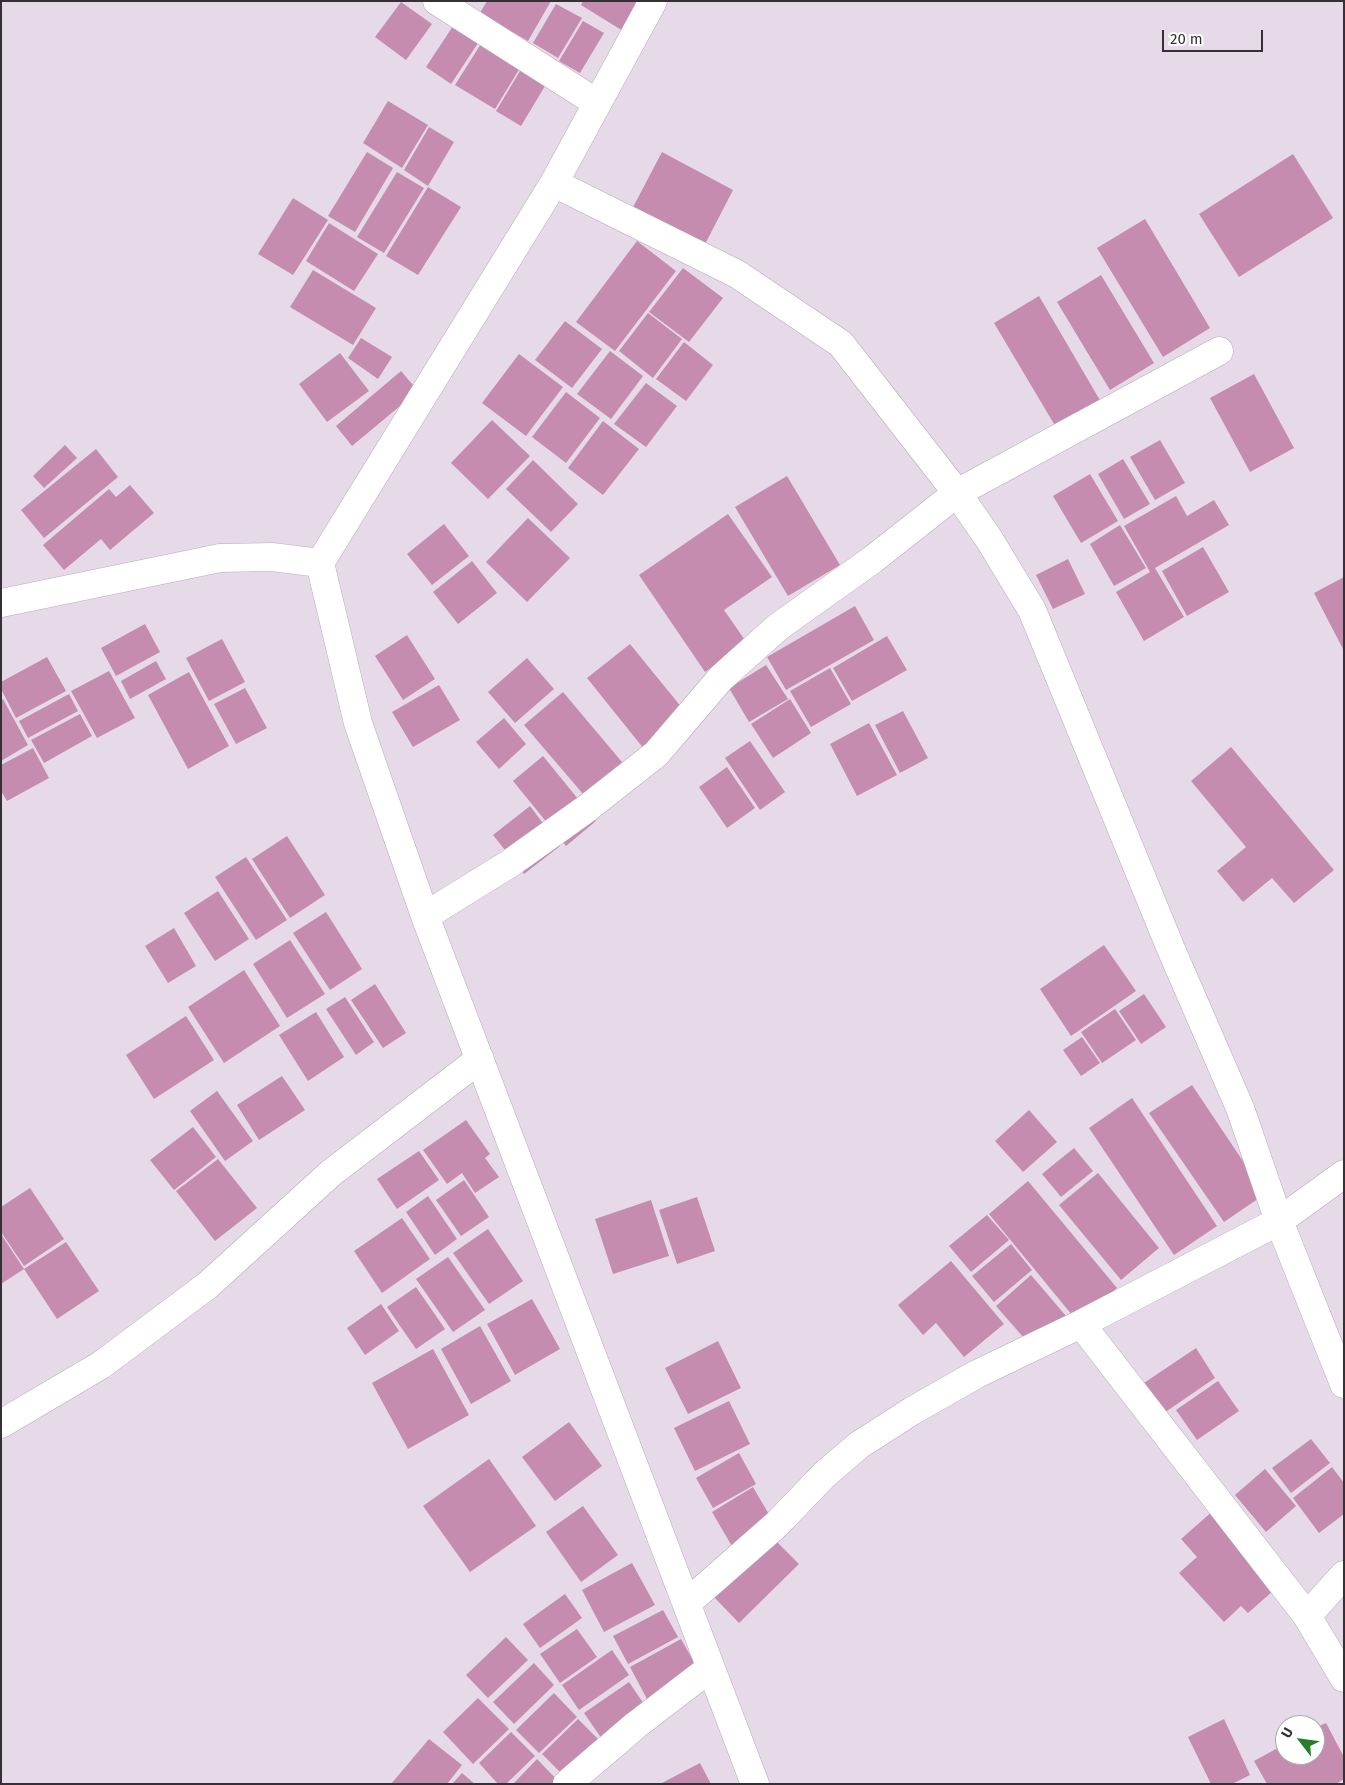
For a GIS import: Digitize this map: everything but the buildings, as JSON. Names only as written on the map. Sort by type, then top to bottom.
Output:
[{"type":"street","points":[[437,1],[597,103]]},
{"type":"street","points":[[653,1],[554,183],[320,563],[358,723],[425,916],[755,1784]]},
{"type":"street","points":[[554,183],[737,274],[841,344],[957,493],[989,539],[1032,610],[1170,949],[1240,1108],[1279,1221],[1344,1384]]},
{"type":"street","points":[[425,916],[509,864],[594,803],[656,754],[721,678],[778,627],[872,560],[957,493],[1218,351]]},
{"type":"street","points":[[1,604],[220,558],[272,557],[320,563]]},
{"type":"street","points":[[1,1424],[101,1365],[208,1286],[331,1173],[480,1059]]},
{"type":"street","points":[[687,1602],[777,1524],[824,1475],[859,1446],[912,1411],[976,1374],[1082,1324],[1279,1221],[1344,1174]]},
{"type":"street","points":[[1082,1324],[1307,1616],[1344,1678]]},
{"type":"street","points":[[1307,1616],[1344,1576]]},
{"type":"street","points":[[567,1784],[636,1725],[710,1669]]}]
